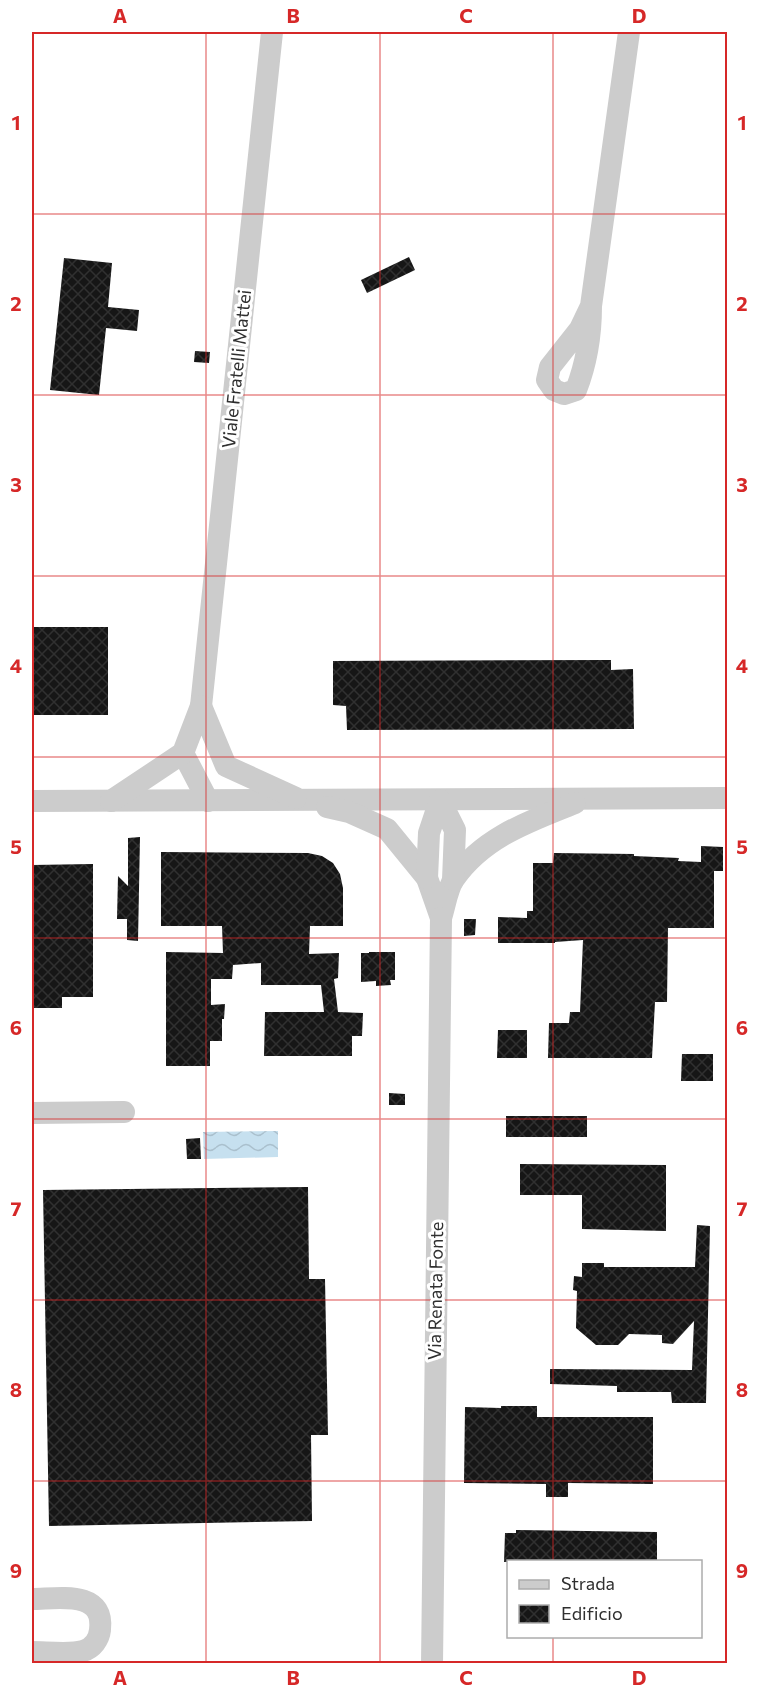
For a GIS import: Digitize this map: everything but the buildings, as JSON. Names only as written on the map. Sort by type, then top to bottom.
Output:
[{"type":"street","name":"Viale Fratelli Mattei","points":[[183,753],[201,706],[272,32]]},
{"type":"street","points":[[591,306],[629,32]]},
{"type":"street","name":"Viale Fratelli Mattei","points":[[201,706],[226,766]]},
{"type":"street","points":[[111,801],[183,753],[208,801]]},
{"type":"street","points":[[208,801],[226,766],[302,800]]},
{"type":"street","points":[[32,801],[728,798]]},
{"type":"street","name":"Via Renata Fonte","points":[[453,880],[482,848],[514,828],[586,799]]},
{"type":"street","name":"Via Renata Fonte","points":[[302,800],[349,813],[387,829],[427,878],[441,918]]},
{"type":"street","name":"Via Renata Fonte","points":[[427,878],[429,833],[440,800]]},
{"type":"street","name":"Via Renata Fonte","points":[[432,1664],[441,918],[453,880],[455,830],[440,800]]},
{"type":"street","points":[[32,1113],[124,1112]]},
{"type":"street","points":[[32,1599],[78,1598],[86,1600],[97,1610],[100,1625],[96,1642],[82,1652],[32,1652]]},
{"type":"water","points":[[278,1131],[278,1157],[204,1159],[203,1132]]}]
